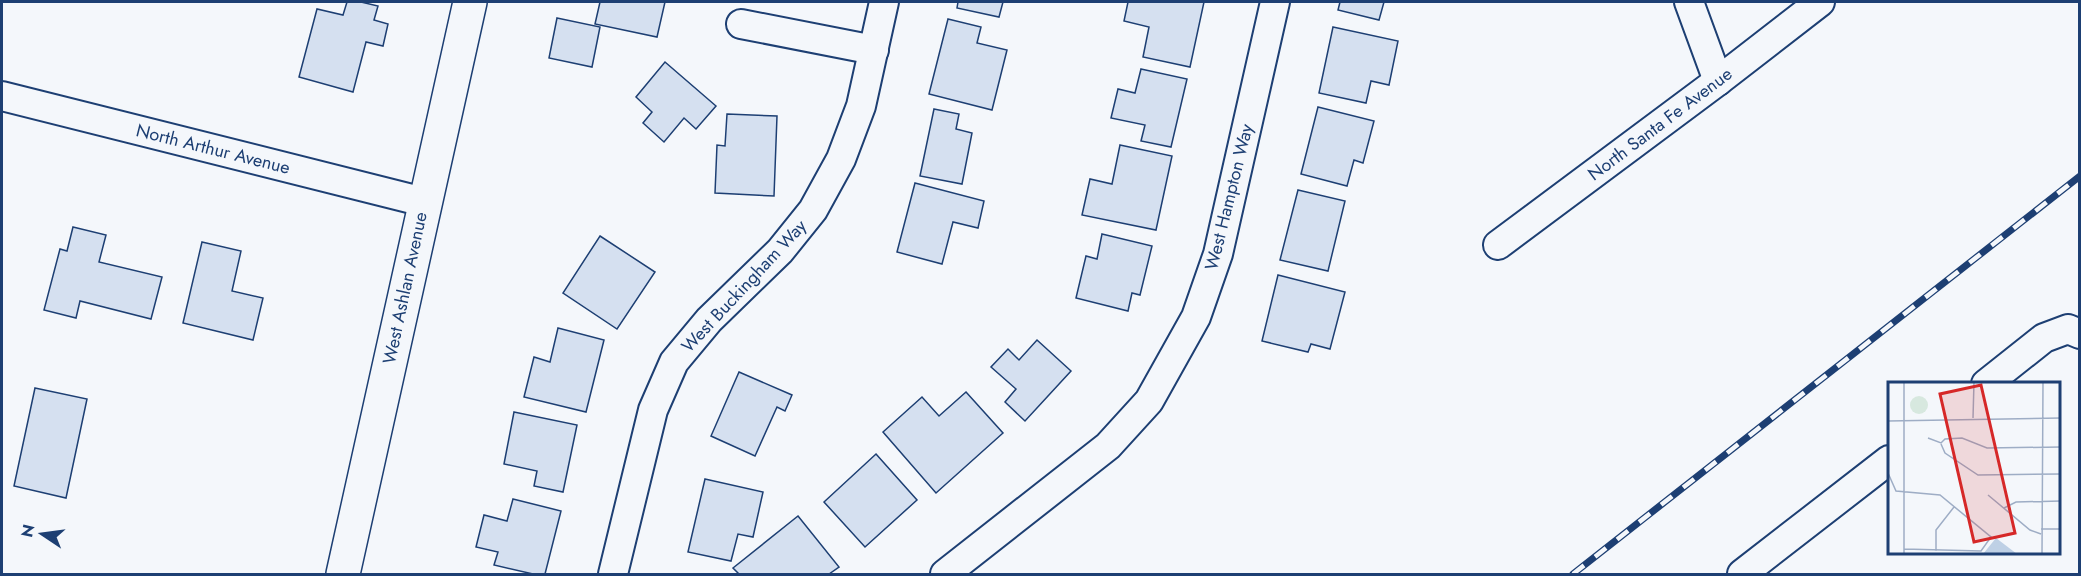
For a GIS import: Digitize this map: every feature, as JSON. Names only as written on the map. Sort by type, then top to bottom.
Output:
[{"type":"main road","name":"West Ashlan Avenue","points":[[343,574],[470,2]]},
{"type":"street","name":"West Buckingham Way","points":[[613,574],[653,410],[674,363],[709,320],[780,251],[813,210],[841,159],[861,106],[885,2]]},
{"type":"street","name":"West Hampton Way","points":[[945,574],[1108,446],[1149,401],[1196,316],[1218,254],[1275,2]]},
{"type":"street","points":[[1689,2],[1718,81]]},
{"type":"street","name":"North Santa Fe Avenue","points":[[1498,245],[1820,2]]},
{"type":"street","points":[[741,24],[874,50]]},
{"type":"street","name":"North Arthur Avenue","points":[[2,96],[424,202]]},
{"type":"street","points":[[1989,382],[2044,339],[2068,329],[2079,334]]},
{"type":"street","points":[[1742,574],[1888,461]]},
{"type":"building","points":[[347,2],[378,6],[374,20],[388,24],[383,46],[366,42],[353,92],[299,77],[317,9],[343,15]]},
{"type":"building","points":[[600,2],[665,2],[657,37],[595,24]]},
{"type":"building","points":[[958,2],[1003,2],[999,17],[957,8]]},
{"type":"building","points":[[1128,2],[1204,2],[1190,67],[1143,57],[1149,27],[1124,21]]},
{"type":"building","points":[[1340,2],[1384,2],[1379,20],[1338,10]]},
{"type":"building","points":[[557,18],[600,27],[592,67],[549,58]]},
{"type":"building","points":[[948,19],[981,27],[977,43],[1007,50],[992,110],[929,94]]},
{"type":"building","points":[[1333,27],[1398,41],[1389,85],[1371,81],[1366,103],[1319,93]]},
{"type":"building","points":[[665,62],[716,106],[696,129],[684,118],[664,142],[643,123],[652,112],[636,97]]},
{"type":"building","points":[[1141,69],[1187,79],[1171,147],[1141,141],[1145,125],[1111,118],[1118,89],[1135,93]]},
{"type":"building","points":[[1318,107],[1374,121],[1363,163],[1354,160],[1347,186],[1301,174]]},
{"type":"building","points":[[934,109],[959,114],[956,129],[972,133],[962,184],[920,176]]},
{"type":"building","points":[[727,114],[777,116],[774,196],[715,193],[717,145],[725,146]]},
{"type":"building","points":[[1120,145],[1172,156],[1156,230],[1082,215],[1090,179],[1112,184]]},
{"type":"building","points":[[915,183],[984,201],[978,228],[953,222],[942,264],[897,252]]},
{"type":"building","points":[[1298,190],[1345,201],[1328,271],[1280,260]]},
{"type":"building","points":[[73,227],[106,235],[99,262],[162,277],[151,319],[80,301],[76,318],[44,310],[60,249],[67,251]]},
{"type":"building","points":[[1102,234],[1152,246],[1140,295],[1132,293],[1128,311],[1076,298],[1086,256],[1097,259]]},
{"type":"building","points":[[600,236],[655,272],[617,329],[563,293]]},
{"type":"building","points":[[202,242],[241,251],[232,291],[263,298],[253,340],[183,323]]},
{"type":"building","points":[[1278,275],[1345,292],[1330,349],[1311,344],[1308,352],[1262,341]]},
{"type":"building","points":[[558,328],[604,340],[586,412],[524,397],[534,357],[550,362]]},
{"type":"building","points":[[1037,340],[1071,371],[1025,421],[1005,402],[1016,389],[991,367],[1008,349],[1019,360]]},
{"type":"building","points":[[739,372],[792,395],[785,411],[777,407],[755,456],[711,436]]},
{"type":"building","points":[[35,388],[87,399],[66,498],[14,486]]},
{"type":"building","points":[[966,392],[1003,433],[936,493],[883,432],[922,397],[939,416]]},
{"type":"building","points":[[514,412],[577,425],[563,492],[534,486],[537,471],[504,464]]},
{"type":"building","points":[[876,454],[917,500],[865,547],[824,502]]},
{"type":"building","points":[[705,479],[763,492],[753,537],[738,534],[731,561],[688,552]]},
{"type":"building","points":[[513,499],[561,511],[545,574],[533,574],[494,565],[498,552],[476,547],[484,515],[507,521]]},
{"type":"building","points":[[798,516],[839,567],[829,574],[739,574],[733,568]]},
{"type":"railway","points":[[1573,574],[2080,176]]}]
